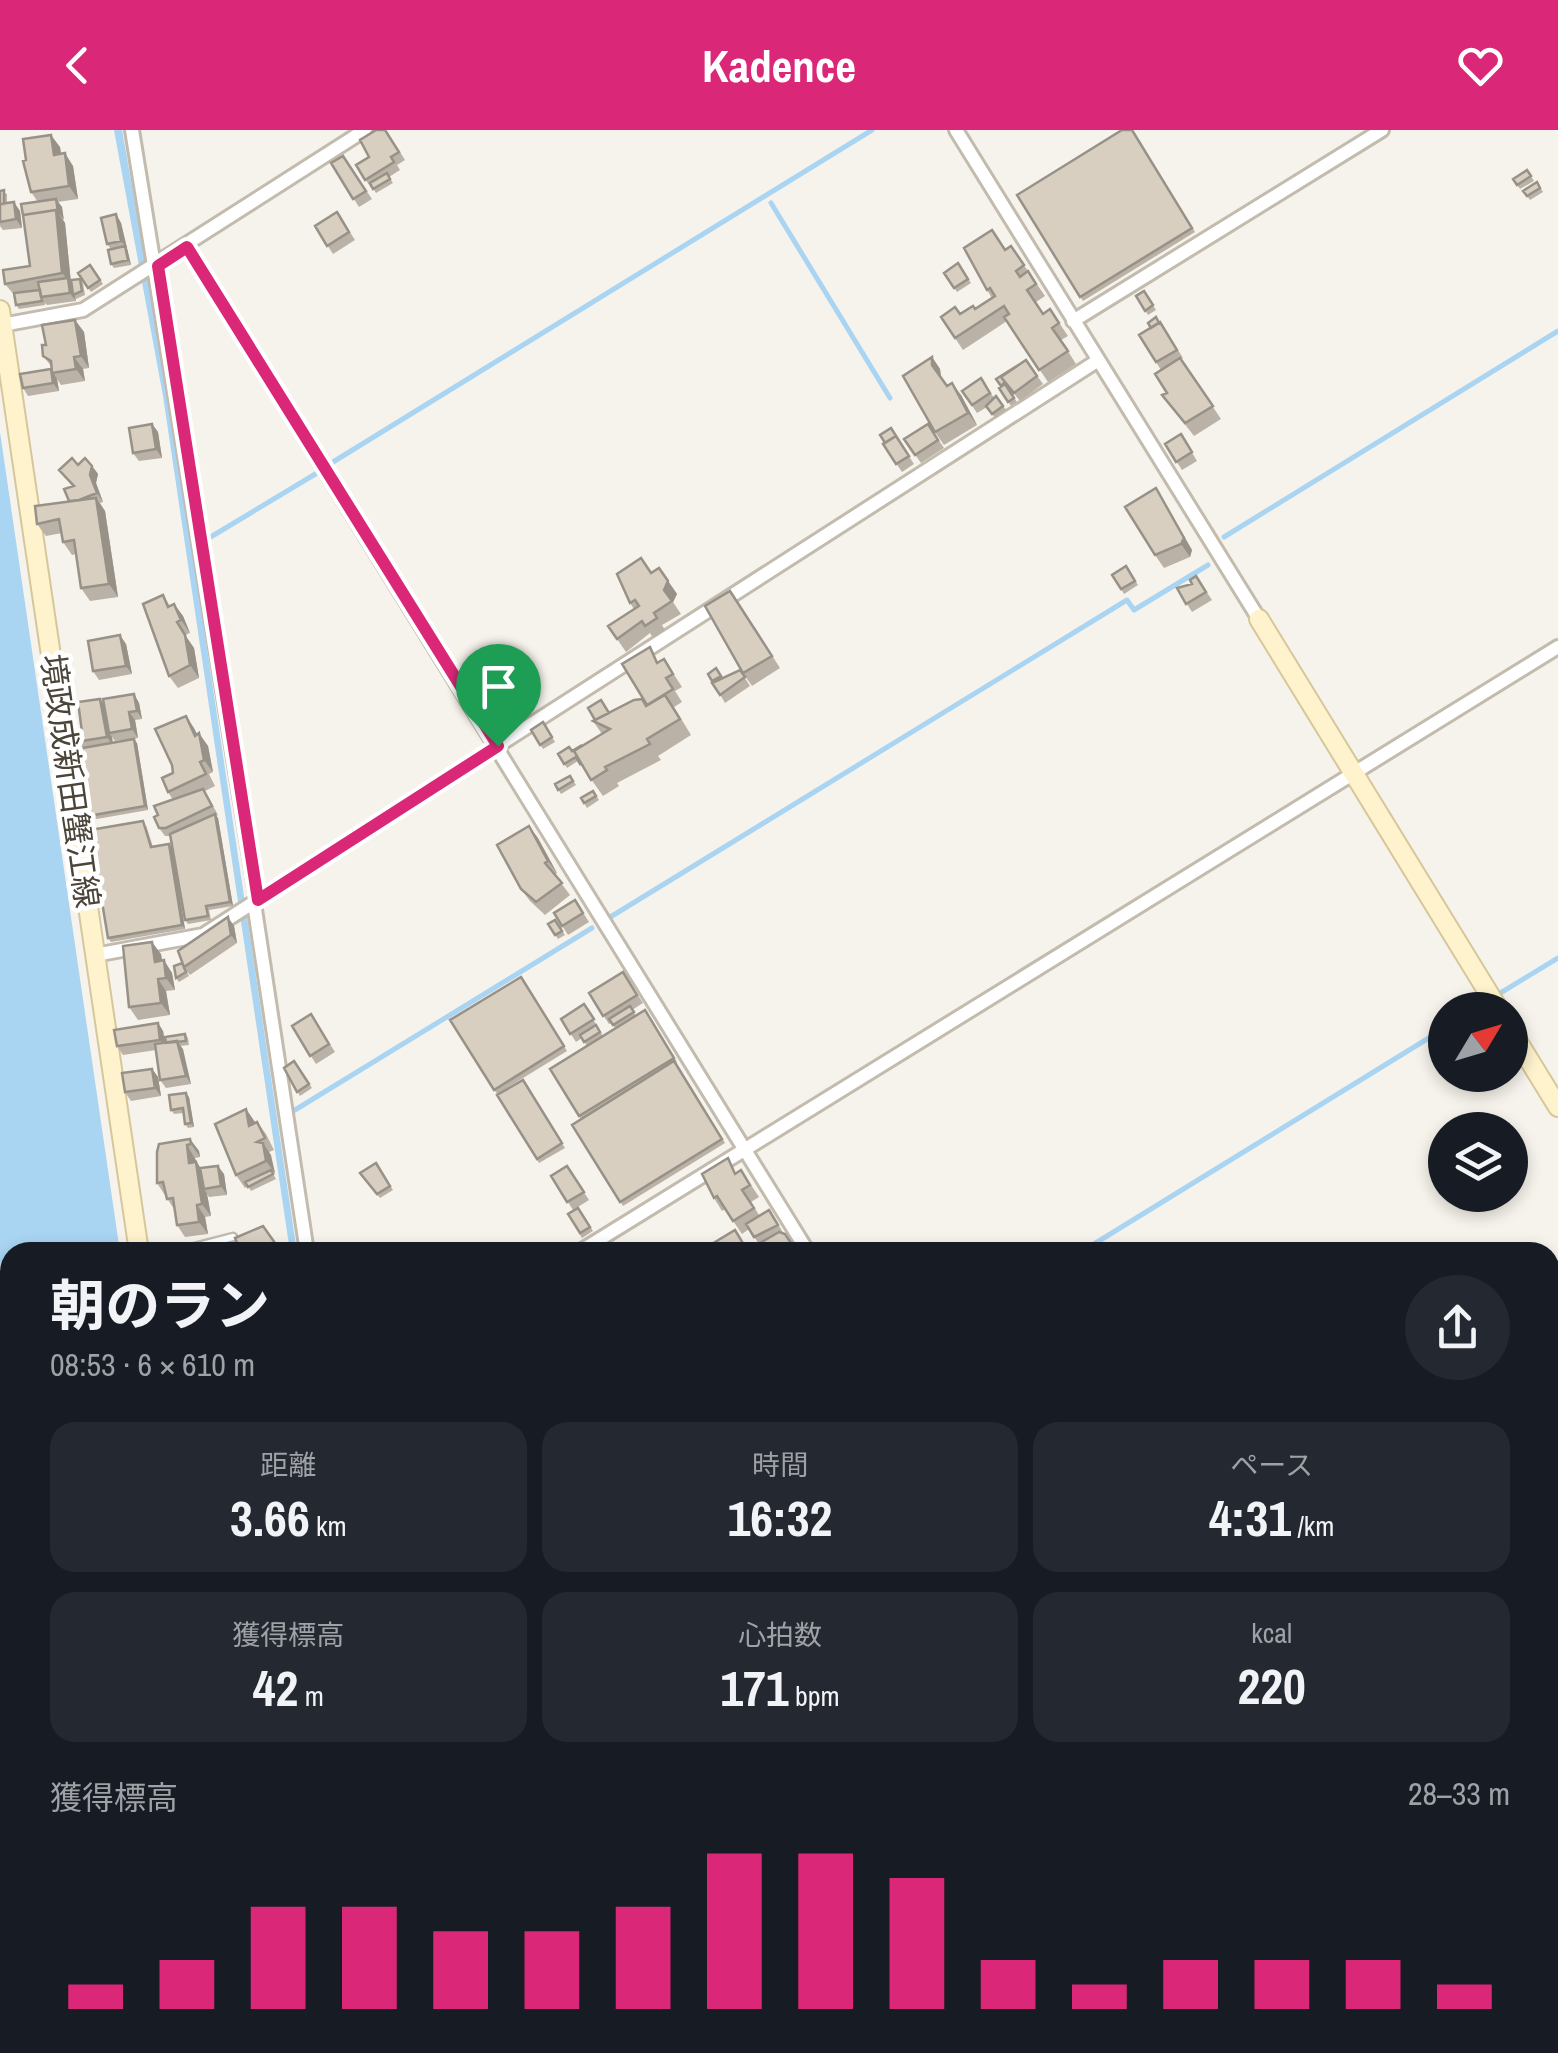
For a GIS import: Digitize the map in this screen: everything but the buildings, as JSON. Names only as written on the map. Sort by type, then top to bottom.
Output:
[{"type":"main road","name":"境政成新田蟹江線","points":[[1,317],[138,1242]]},
{"type":"main road","points":[[1259,619],[1487,992]]},
{"type":"main road","points":[[1528,1058],[1558,1107]]},
{"type":"street","points":[[132,130],[158,266],[305,1242]]},
{"type":"street","points":[[1,317],[84,310],[365,130]]},
{"type":"street","points":[[956,130],[1259,619]]},
{"type":"street","points":[[1073,321],[1382,130]]},
{"type":"street","points":[[187,247],[802,1242]]},
{"type":"street","points":[[95,954],[202,935],[1097,361]]},
{"type":"street","points":[[595,1242],[1558,647]]},
{"type":"lane","points":[[214,1242],[233,1237]]},
{"type":"water","points":[[114,130],[122,130],[169,393],[296,1242],[289,1242],[163,396]]},
{"type":"water","points":[[0,432],[119,1242],[0,1242]]},
{"type":"waterway","points":[[333,462],[872,130]]},
{"type":"waterway","points":[[771,203],[890,398]]},
{"type":"waterway","points":[[1224,537],[1558,331]]},
{"type":"waterway","points":[[209,538],[317,473]]},
{"type":"waterway","points":[[612,916],[1127,600],[1134,610],[1208,565]]},
{"type":"waterway","points":[[295,1110],[592,928]]},
{"type":"waterway","points":[[1502,992],[1558,958]]},
{"type":"waterway","points":[[1097,1242],[1428,1038]]},
{"type":"route","points":[[187,247],[498,746],[258,900],[158,266],[187,247]]}]
